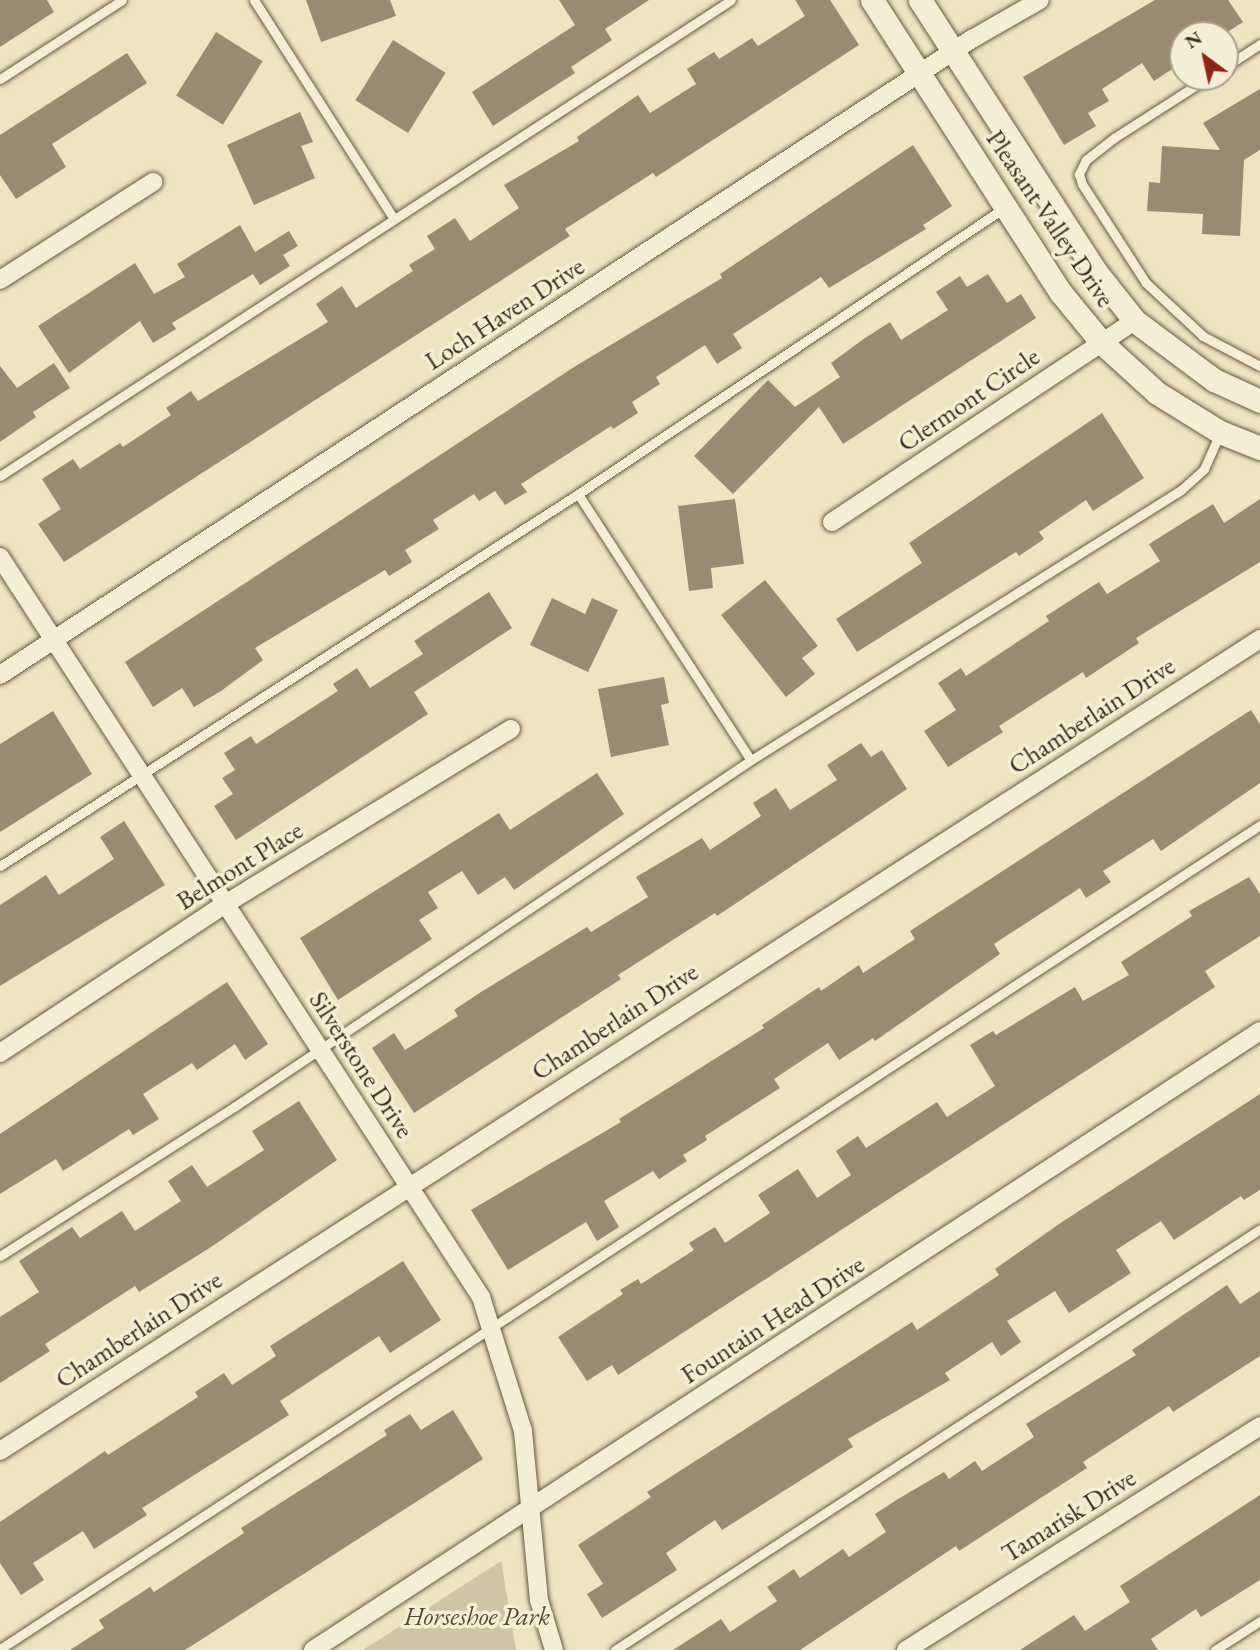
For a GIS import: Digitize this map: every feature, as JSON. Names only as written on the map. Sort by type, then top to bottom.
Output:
[{"type":"street","name":"Pleasant Valley Drive","points":[[872,0],[1061,293],[1102,343],[1157,393],[1220,432],[1260,448]]},
{"type":"street","name":"Pleasant Valley Drive","points":[[920,0],[1096,272],[1135,321],[1214,380],[1260,401]]},
{"type":"street","name":"Loch Haven Drive","points":[[0,676],[919,74],[1040,0]]},
{"type":"street","points":[[0,280],[153,182]]},
{"type":"street","name":"Clermont Circle","points":[[832,522],[1135,321]]},
{"type":"street","name":"Silverstone Drive","points":[[0,557],[481,1297],[523,1431],[539,1600],[554,1650]]},
{"type":"street","name":"Chamberlain Drive","points":[[0,1451],[1260,639]]},
{"type":"street","name":"Belmont Place","points":[[0,1053],[227,903],[511,729]]},
{"type":"street","name":"Fountain Head Drive","points":[[313,1650],[531,1511],[1260,1031]]},
{"type":"street","name":"Tamarisk Drive","points":[[906,1650],[1260,1426]]},
{"type":"lane","points":[[0,79],[122,0]]},
{"type":"lane","points":[[254,0],[394,219]]},
{"type":"lane","points":[[0,476],[731,0]]},
{"type":"lane","points":[[1239,57],[1260,44]]},
{"type":"lane","points":[[1187,91],[1114,138],[1086,160],[1079,174],[1082,184],[1146,283],[1203,336],[1260,366]]},
{"type":"lane","points":[[0,866],[578,494],[1006,207]]},
{"type":"lane","points":[[0,1256],[318,1049],[751,761],[1181,489],[1204,469],[1220,432]]},
{"type":"lane","points":[[578,494],[751,761]]},
{"type":"lane","points":[[0,1649],[1260,825]]},
{"type":"lane","points":[[615,1650],[1260,1229]]},
{"type":"lane","points":[[1215,1650],[1260,1621]]},
{"type":"green space","name":"Horseshoe Park","points":[[501,1561],[516,1650],[363,1650]]},
{"type":"building","points":[[0,0],[47,0],[54,12],[0,47]]},
{"type":"building","points":[[306,0],[390,0],[396,16],[321,42]]},
{"type":"building","points":[[559,0],[649,0],[605,29],[612,40],[571,67],[575,73],[493,126],[472,92],[575,25]]},
{"type":"building","points":[[795,0],[830,0],[859,45],[656,177],[653,173],[565,229],[570,236],[64,562],[38,524],[61,509],[42,479],[73,459],[80,469],[120,443],[123,447],[171,415],[166,408],[191,391],[198,401],[328,322],[316,304],[342,286],[356,308],[413,271],[409,265],[435,249],[427,236],[455,218],[470,241],[519,208],[504,185],[579,141],[577,137],[638,95],[650,113],[696,84],[687,69],[714,52],[719,59],[752,38],[758,46],[805,16]]},
{"type":"building","points":[[1155,0],[1228,0],[1243,22],[1239,25],[1239,21],[1169,21],[1169,71],[1154,81],[1142,63],[1102,89],[1109,101],[1088,113],[1096,126],[1064,145],[1023,77]]},
{"type":"building","points":[[216,32],[263,61],[223,125],[176,96]]},
{"type":"building","points":[[393,40],[446,73],[408,133],[355,100]]},
{"type":"building","points":[[127,53],[147,83],[52,144],[66,167],[16,199],[0,175],[0,135]]},
{"type":"building","points":[[1260,89],[1260,150],[1244,160],[1240,236],[1202,234],[1203,214],[1147,211],[1149,182],[1160,183],[1162,146],[1220,150],[1203,123]]},
{"type":"building","points":[[300,112],[313,142],[301,146],[315,178],[254,205],[227,145]]},
{"type":"building","points":[[913,145],[952,206],[923,225],[926,229],[829,288],[821,277],[733,334],[742,348],[717,364],[705,345],[656,377],[660,384],[632,402],[638,413],[613,429],[611,426],[521,484],[527,492],[505,505],[495,491],[479,501],[474,494],[433,520],[439,529],[405,550],[412,562],[389,576],[385,570],[255,648],[263,660],[221,691],[194,707],[182,688],[153,707],[125,662],[574,367],[722,278],[720,274]]},
{"type":"building","points":[[240,225],[255,252],[289,231],[298,246],[283,255],[290,266],[260,285],[253,274],[172,323],[176,329],[153,343],[140,321],[69,373],[38,326],[135,263],[154,294],[185,277],[177,264]]},
{"type":"building","points":[[988,274],[1007,303],[1021,294],[1036,318],[843,444],[819,407],[733,494],[694,456],[768,380],[795,407],[840,377],[831,363],[865,338],[890,322],[901,340],[948,310],[936,292],[960,276],[967,287]]},
{"type":"building","points":[[54,363],[70,388],[33,412],[36,417],[0,442],[0,366],[17,388]]},
{"type":"building","points":[[1102,413],[1144,478],[1093,511],[1086,500],[1039,532],[1044,539],[1019,556],[1016,552],[857,652],[836,619],[922,563],[909,543]]},
{"type":"building","points":[[735,499],[744,564],[711,568],[713,588],[689,591],[678,506]]},
{"type":"building","points":[[1260,499],[1260,562],[1136,638],[1139,643],[1086,678],[1083,672],[999,726],[1003,732],[948,767],[924,731],[956,710],[938,683],[961,668],[966,676],[1049,621],[1046,616],[1099,582],[1107,594],[1160,561],[1149,544],[1213,504],[1224,523]]},
{"type":"building","points":[[765,580],[818,646],[802,658],[815,674],[786,697],[721,615]]},
{"type":"building","points":[[489,592],[512,628],[414,692],[428,714],[236,840],[214,806],[233,794],[222,778],[235,770],[224,753],[251,736],[256,744],[338,691],[333,684],[357,668],[370,688],[423,654],[414,641]]},
{"type":"building","points":[[552,598],[585,614],[592,598],[618,610],[588,672],[530,645]]},
{"type":"building","points":[[664,677],[669,703],[661,705],[669,745],[611,757],[598,689]]},
{"type":"building","points":[[1251,710],[1260,724],[1260,783],[1161,851],[1153,839],[1103,871],[1111,882],[1086,898],[1080,888],[994,944],[1000,954],[875,1041],[873,1038],[839,1060],[828,1043],[774,1079],[780,1088],[705,1136],[707,1140],[683,1155],[687,1161],[659,1179],[653,1171],[604,1201],[619,1227],[597,1241],[586,1222],[508,1270],[471,1210],[621,1122],[619,1119],[764,1028],[762,1025],[819,987],[821,991],[859,965],[863,973],[915,939],[910,931]]},
{"type":"building","points":[[53,711],[92,774],[0,832],[0,744]]},
{"type":"building","points":[[861,743],[871,757],[882,750],[907,789],[717,916],[715,913],[618,975],[621,979],[414,1113],[372,1048],[394,1033],[405,1050],[458,1016],[454,1010],[481,992],[587,927],[591,932],[648,897],[636,877],[702,838],[710,850],[761,816],[753,803],[776,788],[790,810],[837,780],[827,765]]},
{"type":"building","points":[[597,773],[624,814],[514,890],[505,877],[478,895],[462,871],[428,892],[438,908],[419,920],[432,939],[338,1000],[300,938],[499,813],[510,830]]},
{"type":"building","points":[[124,821],[165,885],[0,986],[0,905],[46,875],[59,895],[114,859],[100,837]]},
{"type":"building","points":[[1249,877],[1260,894],[1260,936],[1205,971],[1215,987],[618,1375],[612,1365],[587,1381],[558,1337],[623,1294],[620,1290],[638,1279],[641,1284],[694,1250],[689,1243],[715,1227],[725,1243],[770,1213],[758,1195],[798,1169],[817,1198],[851,1175],[836,1151],[858,1136],[866,1148],[937,1102],[947,1117],[995,1086],[970,1045],[993,1031],[996,1035],[1075,987],[1083,1001],[1129,975],[1121,962],[1192,916],[1189,911]]},
{"type":"building","points":[[227,982],[268,1044],[245,1060],[235,1044],[197,1070],[192,1063],[143,1094],[159,1119],[133,1135],[129,1129],[63,1171],[56,1159],[0,1194],[0,1134]]},
{"type":"building","points":[[1260,1094],[1260,1190],[1244,1200],[1241,1196],[1174,1240],[1161,1221],[1116,1250],[1131,1273],[1069,1313],[1055,1291],[1007,1321],[1021,1342],[1001,1356],[992,1342],[945,1373],[950,1380],[848,1439],[853,1447],[722,1530],[715,1520],[666,1553],[677,1570],[602,1618],[587,1594],[603,1584],[578,1545],[651,1497],[647,1492],[912,1322],[917,1330],[999,1275],[995,1269],[1062,1222]]},
{"type":"building","points":[[299,1101],[337,1160],[211,1247],[139,1292],[135,1286],[45,1344],[50,1351],[0,1383],[0,1317],[39,1292],[19,1261],[72,1227],[80,1238],[122,1211],[135,1231],[181,1201],[168,1181],[192,1165],[207,1187],[264,1150],[252,1131]]},
{"type":"building","points":[[403,1261],[441,1320],[390,1353],[379,1336],[280,1401],[289,1415],[142,1508],[147,1515],[94,1549],[83,1531],[33,1563],[44,1580],[21,1595],[0,1563],[0,1522],[105,1451],[108,1455],[198,1397],[195,1392],[224,1373],[232,1385],[276,1356],[270,1346]]},
{"type":"building","points":[[1227,1285],[1240,1304],[1260,1291],[1260,1356],[1173,1412],[1169,1406],[1083,1462],[1087,1468],[959,1551],[956,1546],[800,1650],[673,1650],[721,1619],[730,1632],[777,1601],[767,1587],[794,1569],[800,1578],[843,1549],[849,1557],[886,1532],[875,1514],[898,1499],[944,1472],[949,1479],[975,1461],[982,1471],[1034,1437],[1026,1424],[1136,1355],[1132,1350]]},
{"type":"building","points":[[453,1410],[483,1459],[185,1650],[70,1650],[104,1628],[99,1620],[150,1587],[154,1592],[244,1533],[241,1528],[387,1435],[384,1430],[410,1414],[421,1430]]},
{"type":"building","points":[[1260,1495],[1260,1580],[1201,1617],[1196,1609],[1151,1639],[1158,1650],[1020,1650],[1074,1615],[1085,1631],[1130,1602],[1120,1586]]}]
